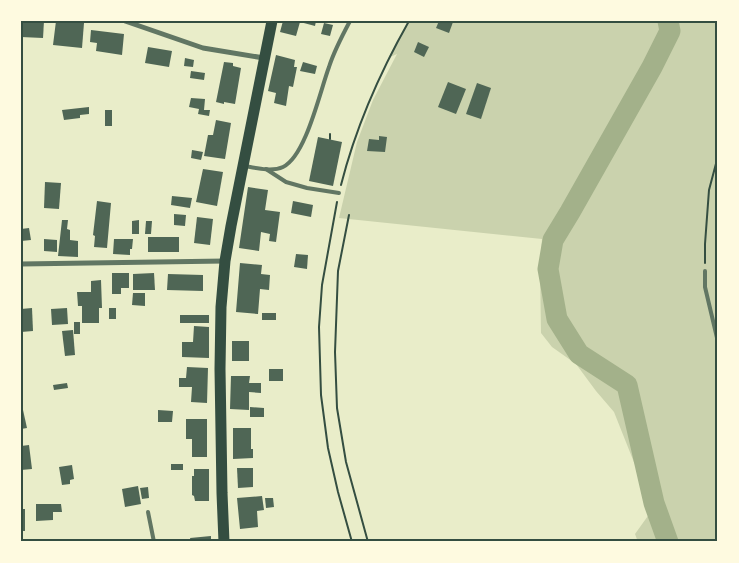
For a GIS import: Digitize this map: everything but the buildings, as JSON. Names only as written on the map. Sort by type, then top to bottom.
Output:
[{"type":"main road","points":[[224,542],[220,369],[221,307],[231,226],[272,21]]},
{"type":"street","points":[[125,21],[202,48],[265,58]]},
{"type":"street","points":[[21,264],[226,261]]},
{"type":"lane","points":[[243,166],[266,169],[283,167],[299,151],[330,64],[350,21]]},
{"type":"lane","points":[[266,169],[286,182],[307,188],[339,193]]},
{"type":"lane","points":[[705,271],[705,287],[718,342]]},
{"type":"lane","points":[[148,512],[154,542]]},
{"type":"path","points":[[352,542],[328,448],[321,396],[320,327],[322,285],[339,193],[350,150],[388,58],[409,21]]},
{"type":"path","points":[[330,134],[330,140]]},
{"type":"path","points":[[705,271],[709,190],[718,156]]},
{"type":"path","points":[[349,215],[338,271],[335,352],[338,408],[346,462],[368,542]]},
{"type":"green space","points":[[409,21],[718,21],[718,542],[638,542],[635,534],[650,513],[643,485],[614,412],[576,364],[552,347],[541,333],[540,267],[542,239],[339,218],[357,142],[373,100],[397,54],[388,58]]},
{"type":"waterway","points":[[668,21],[670,31],[652,67],[553,240],[548,269],[557,319],[579,354],[627,385],[654,503],[668,542]]}]
